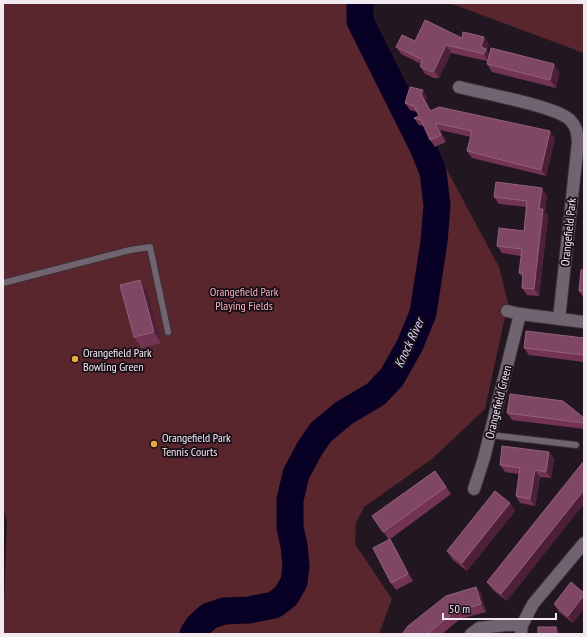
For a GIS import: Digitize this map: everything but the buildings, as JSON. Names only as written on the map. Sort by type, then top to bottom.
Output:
[{"type":"street","name":"Orangefield Park","points":[[458,88],[546,108],[560,113],[570,119],[577,129],[578,142],[559,319]]},
{"type":"street","points":[[507,311],[584,322]]},
{"type":"street","name":"Orangefield Green","points":[[474,489],[484,458],[520,314]]},
{"type":"street","points":[[471,634],[479,628],[506,625],[521,630],[533,604],[584,543]]},
{"type":"lane","points":[[3,283],[130,250],[150,247],[168,332]]},
{"type":"lane","points":[[490,435],[576,445]]},
{"type":"green space","name":"Orangefield Park Playing Fields","points":[[3,3],[366,3],[370,26],[499,267],[508,303],[485,409],[432,459],[364,507],[356,523],[355,544],[392,599],[379,634],[3,634],[7,522],[3,506]]},
{"type":"green space","points":[[446,3],[584,3],[584,53],[458,6]]},
{"type":"waterway","name":"Knock River","points":[[193,634],[198,626],[209,616],[224,611],[249,610],[274,605],[286,596],[294,582],[296,566],[290,527],[290,500],[296,474],[310,448],[321,432],[344,413],[376,394],[392,377],[410,345],[423,313],[434,242],[437,205],[433,172],[423,147],[360,21],[360,3]]},
{"type":"place","name":"Orangefield Park Bowling Green","points":[[75,359]]},
{"type":"place","name":"Orangefield Park Tennis Courts","points":[[154,444]]}]
